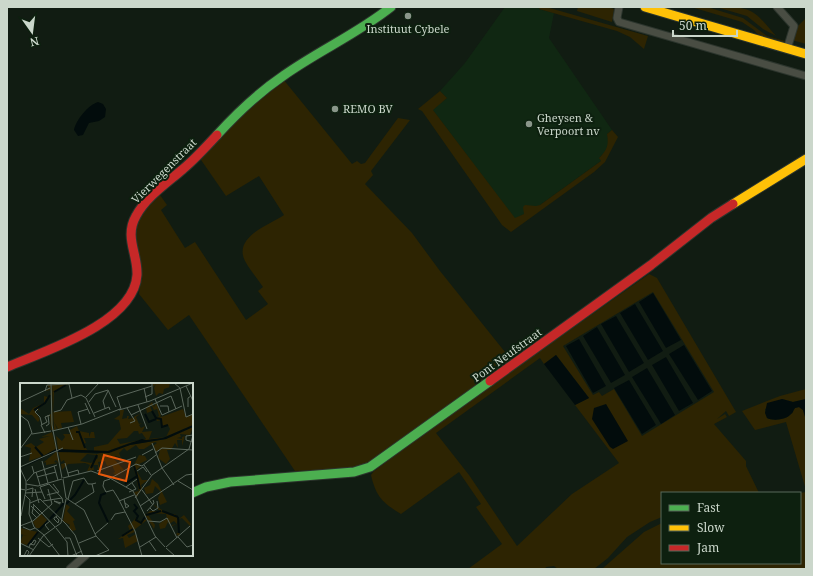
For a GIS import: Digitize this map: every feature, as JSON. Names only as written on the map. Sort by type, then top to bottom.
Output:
[{"type":"street","name":"Vierwegenstraat","points":[[7,367],[57,347],[77,337],[122,308],[132,298],[137,287],[138,275],[129,240],[132,220],[144,206],[196,157],[238,112],[263,90],[311,57],[339,44],[391,7]]},
{"type":"street","points":[[619,7],[617,18],[619,22],[806,76]]},
{"type":"street","points":[[645,7],[806,54]]},
{"type":"street","points":[[777,7],[794,26],[787,49]]},
{"type":"street","name":"Pont Neufstraat","points":[[193,492],[206,487],[230,482],[354,472],[370,467],[652,265],[670,248],[711,218],[806,159]]},
{"type":"street","points":[[70,569],[85,556]]},
{"type":"shaded area","points":[[505,7],[540,7],[539,9],[554,13],[549,38],[612,130],[607,134],[609,143],[607,150],[599,158],[601,161],[540,205],[515,219],[432,109],[447,98],[440,91],[465,63]]},
{"type":"shaded area","points":[[540,7],[546,7],[648,36],[644,49],[630,37],[617,31],[539,9]]},
{"type":"shaded area","points":[[578,7],[608,7],[614,9],[612,22],[577,11]]},
{"type":"shaded area","points":[[691,7],[707,7],[743,18],[767,36],[785,41],[782,43],[759,36],[754,30],[742,22]]},
{"type":"shaded area","points":[[716,7],[738,8],[751,11],[762,20],[776,36],[763,29],[747,16]]},
{"type":"shaded area","points":[[806,18],[806,44],[792,40],[797,27]]},
{"type":"shaded area","points":[[283,79],[352,164],[357,161],[361,164],[365,163],[398,118],[410,120],[371,171],[373,175],[365,184],[412,233],[440,271],[513,362],[379,457],[355,469],[295,471],[189,315],[168,330],[139,294],[141,272],[133,244],[135,224],[141,213],[160,195],[167,205],[161,210],[185,248],[195,242],[246,320],[268,304],[258,291],[263,287],[245,261],[243,253],[244,245],[254,233],[284,215],[259,176],[226,196],[199,157],[239,116]]},
{"type":"shaded area","points":[[440,91],[447,98],[433,110],[515,218],[524,214],[523,207],[525,205],[540,205],[601,161],[599,158],[606,150],[608,141],[607,134],[612,130],[618,137],[605,162],[594,172],[511,232],[502,225],[422,111],[418,109]]},
{"type":"shaded area","points":[[98,102],[103,104],[106,109],[105,117],[99,121],[89,123],[83,135],[78,136],[74,130],[77,122],[90,106]]},
{"type":"shaded area","points":[[649,274],[657,278],[736,412],[729,416],[726,411],[717,419],[725,414],[727,417],[714,424],[746,461],[746,466],[759,492],[661,492],[661,517],[650,522],[627,537],[608,558],[594,569],[558,569],[554,566],[546,567],[545,569],[468,569],[502,544],[476,507],[481,504],[459,472],[401,514],[381,499],[375,489],[371,475],[374,471],[431,428]],"holes":[[[653,292],[714,392],[642,436],[614,389],[602,396],[599,392],[593,395],[563,346]],[[556,355],[589,398],[575,405],[619,463],[572,494],[517,546],[469,475],[436,433],[540,358],[544,364]]]},
{"type":"shaded area","points":[[653,293],[681,340],[666,348],[639,302]]},
{"type":"shaded area","points":[[635,304],[663,351],[648,360],[620,313]]},
{"type":"shaded area","points":[[616,316],[644,363],[629,372],[601,324]]},
{"type":"shaded area","points":[[597,327],[625,375],[611,383],[583,336]]},
{"type":"shaded area","points":[[579,339],[606,386],[593,393],[566,346]]},
{"type":"shaded area","points":[[684,345],[712,391],[698,400],[669,354]]},
{"type":"shaded area","points":[[556,355],[589,398],[575,405],[544,364]]},
{"type":"shaded area","points":[[666,357],[693,403],[679,411],[652,365]]},
{"type":"shaded area","points":[[647,368],[675,415],[661,424],[632,377]]},
{"type":"shaded area","points":[[629,380],[656,425],[642,434],[614,388]]},
{"type":"shaded area","points":[[806,389],[806,399],[793,402],[782,399],[765,409],[767,418],[776,420],[789,416],[795,408],[799,407],[803,410],[806,420],[806,490],[786,422],[755,430],[742,411],[780,396]]},
{"type":"shaded area","points":[[782,399],[793,402],[806,399],[806,420],[803,410],[799,407],[795,408],[792,414],[783,419],[776,420],[767,418],[765,413],[767,403]]},
{"type":"shaded area","points":[[606,404],[628,441],[613,449],[610,447],[592,419],[594,408]]},
{"type":"shaded area","points":[[806,492],[806,569],[602,569],[644,532],[661,524],[661,564],[801,564],[801,493]]},
{"type":"traffic: fast","points":[[217,135],[265,89],[310,58],[365,26],[391,7]]},
{"type":"traffic: fast","points":[[193,493],[206,487],[230,482],[354,472],[370,467],[490,381]]},
{"type":"traffic: slow","points":[[645,7],[806,54]]},
{"type":"traffic: slow","points":[[733,204],[806,159]]},
{"type":"traffic: jam","points":[[7,367],[64,344],[85,333],[105,321],[121,307],[132,292],[137,275],[137,267],[131,238],[131,231],[136,216],[151,196],[192,161],[217,135]]},
{"type":"traffic: jam","points":[[490,381],[651,265],[711,218],[733,204]]},
{"type":"place","name":"Instituut Cybele","points":[[408,16]]},
{"type":"place","name":"REMO BV","points":[[335,109]]},
{"type":"place","name":"Gheysen & Verpoort nv","points":[[529,124]]}]
